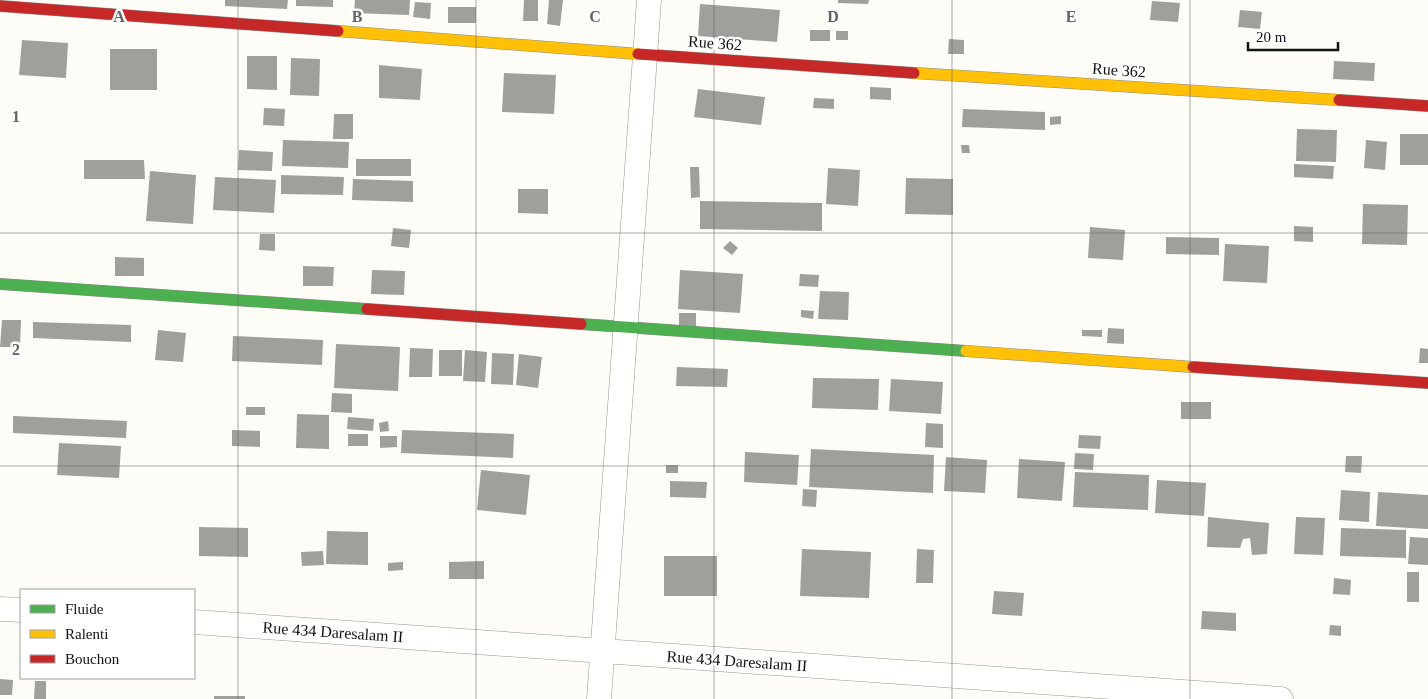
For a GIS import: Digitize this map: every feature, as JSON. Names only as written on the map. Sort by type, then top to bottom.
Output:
[{"type":"street","points":[[599,699],[649,0]]},
{"type":"street","name":"Rue 362","points":[[0,6],[843,68],[1428,106]]},
{"type":"street","points":[[0,284],[1428,383]]},
{"type":"street","points":[[0,609],[20,610]]},
{"type":"street","name":"Rue 434 Daresalam II","points":[[195,622],[1281,699]]},
{"type":"building","points":[[225,0],[288,0],[287,9],[225,6]]},
{"type":"building","points":[[296,0],[333,0],[333,7],[296,6]]},
{"type":"building","points":[[355,0],[410,0],[409,15],[354,13]]},
{"type":"building","points":[[524,0],[538,0],[538,21],[523,21]]},
{"type":"building","points":[[549,0],[563,0],[560,26],[547,24]]},
{"type":"building","points":[[838,0],[869,0],[868,4],[838,3]]},
{"type":"building","points":[[1152,1],[1180,3],[1178,22],[1150,20]]},
{"type":"building","points":[[415,2],[431,3],[430,19],[413,17]]},
{"type":"building","points":[[700,4],[780,10],[777,42],[698,36]]},
{"type":"building","points":[[448,7],[476,7],[476,23],[448,23]]},
{"type":"building","points":[[1240,10],[1262,12],[1260,29],[1238,27]]},
{"type":"building","points":[[810,30],[830,30],[830,41],[810,41]]},
{"type":"building","points":[[836,31],[848,31],[848,40],[836,40]]},
{"type":"building","points":[[949,39],[964,40],[964,54],[948,54]]},
{"type":"building","points":[[22,40],[68,43],[66,78],[19,75]]},
{"type":"building","points":[[110,49],[157,49],[157,90],[110,90]]},
{"type":"building","points":[[247,56],[277,56],[277,90],[247,89]]},
{"type":"building","points":[[291,58],[320,59],[319,96],[290,95]]},
{"type":"building","points":[[1334,61],[1375,63],[1374,81],[1333,79]]},
{"type":"building","points":[[379,65],[422,69],[420,100],[379,98]]},
{"type":"building","points":[[504,73],[556,75],[554,114],[502,112]]},
{"type":"building","points":[[870,87],[891,88],[891,100],[870,99]]},
{"type":"building","points":[[698,89],[765,97],[761,125],[694,117]]},
{"type":"building","points":[[814,98],[834,99],[834,109],[813,108]]},
{"type":"building","points":[[264,108],[285,109],[284,126],[263,125]]},
{"type":"building","points":[[963,109],[1045,112],[1045,130],[962,127]]},
{"type":"building","points":[[334,114],[353,114],[353,139],[333,139]]},
{"type":"building","points":[[1061,116],[1061,124],[1050,125],[1050,117]]},
{"type":"building","points":[[1297,129],[1337,130],[1336,162],[1296,161]]},
{"type":"building","points":[[1400,134],[1428,134],[1428,165],[1400,165]]},
{"type":"building","points":[[283,140],[349,142],[348,168],[282,166]]},
{"type":"building","points":[[1366,140],[1387,142],[1385,170],[1364,168]]},
{"type":"building","points":[[961,145],[969,145],[970,153],[962,153]]},
{"type":"building","points":[[239,150],[273,152],[272,171],[238,170]]},
{"type":"building","points":[[356,159],[411,159],[411,176],[356,176]]},
{"type":"building","points":[[84,160],[144,160],[145,179],[84,179]]},
{"type":"building","points":[[1294,164],[1334,166],[1333,179],[1294,177]]},
{"type":"building","points":[[690,167],[699,167],[700,197],[691,198]]},
{"type":"building","points":[[828,168],[860,170],[858,206],[826,204]]},
{"type":"building","points":[[150,171],[196,175],[193,224],[146,221]]},
{"type":"building","points":[[281,175],[344,177],[343,195],[281,194]]},
{"type":"building","points":[[215,177],[276,180],[274,213],[213,210]]},
{"type":"building","points":[[906,178],[953,179],[953,215],[905,214]]},
{"type":"building","points":[[353,179],[413,181],[413,202],[352,200]]},
{"type":"building","points":[[518,189],[548,189],[548,214],[518,213]]},
{"type":"building","points":[[700,201],[822,203],[822,231],[700,229]]},
{"type":"building","points":[[1363,204],[1408,205],[1407,245],[1362,244]]},
{"type":"building","points":[[1294,226],[1313,227],[1313,242],[1294,241]]},
{"type":"building","points":[[1090,227],[1125,230],[1123,260],[1088,258]]},
{"type":"building","points":[[393,228],[411,230],[409,248],[391,246]]},
{"type":"building","points":[[260,234],[275,234],[275,251],[259,250]]},
{"type":"building","points":[[1166,237],[1219,238],[1219,255],[1166,254]]},
{"type":"building","points":[[730,241],[738,248],[732,255],[723,248]]},
{"type":"building","points":[[1225,244],[1269,246],[1267,283],[1223,281]]},
{"type":"building","points":[[115,257],[144,258],[144,276],[115,276]]},
{"type":"building","points":[[303,266],[334,267],[333,286],[303,286]]},
{"type":"building","points":[[372,270],[405,271],[404,295],[371,294]]},
{"type":"building","points":[[680,270],[743,274],[740,313],[678,309]]},
{"type":"building","points":[[800,274],[819,275],[818,287],[799,286]]},
{"type":"building","points":[[820,291],[849,292],[848,320],[818,319]]},
{"type":"building","points":[[801,310],[814,311],[813,319],[801,317]]},
{"type":"building","points":[[679,313],[696,313],[696,326],[679,326]]},
{"type":"building","points":[[2,320],[21,320],[20,347],[0,347]]},
{"type":"building","points":[[33,322],[131,325],[131,342],[33,338]]},
{"type":"building","points":[[1108,328],[1124,329],[1124,344],[1107,343]]},
{"type":"building","points":[[158,330],[186,333],[183,362],[155,360]]},
{"type":"building","points":[[1082,330],[1102,330],[1102,337],[1082,336]]},
{"type":"building","points":[[233,336],[323,340],[322,365],[232,361]]},
{"type":"building","points":[[336,344],[400,347],[398,391],[334,388]]},
{"type":"building","points":[[410,348],[433,349],[432,377],[409,377]]},
{"type":"building","points":[[1420,348],[1428,349],[1428,363],[1419,363]]},
{"type":"building","points":[[439,350],[462,350],[462,376],[439,376]]},
{"type":"building","points":[[465,350],[487,352],[485,382],[463,381]]},
{"type":"building","points":[[492,353],[514,354],[513,385],[491,384]]},
{"type":"building","points":[[519,354],[542,357],[538,388],[516,385]]},
{"type":"building","points":[[677,367],[728,369],[727,387],[676,386]]},
{"type":"building","points":[[813,378],[879,379],[878,410],[812,408]]},
{"type":"building","points":[[891,379],[943,382],[941,414],[889,411]]},
{"type":"building","points":[[332,393],[352,394],[352,413],[331,412]]},
{"type":"building","points":[[1181,402],[1211,402],[1211,419],[1181,419]]},
{"type":"building","points":[[246,407],[265,407],[265,415],[246,415]]},
{"type":"building","points":[[297,414],[329,415],[329,449],[296,448]]},
{"type":"building","points":[[13,416],[127,421],[126,438],[13,433]]},
{"type":"building","points":[[348,417],[374,419],[373,431],[347,429]]},
{"type":"building","points":[[388,421],[389,431],[380,432],[379,423]]},
{"type":"building","points":[[926,423],[943,424],[943,448],[925,447]]},
{"type":"building","points":[[232,430],[260,431],[260,447],[232,446]]},
{"type":"building","points":[[402,430],[514,434],[513,458],[401,453]]},
{"type":"building","points":[[348,434],[368,434],[368,446],[348,446]]},
{"type":"building","points":[[1079,435],[1101,436],[1100,449],[1078,448]]},
{"type":"building","points":[[380,436],[397,436],[397,447],[380,448]]},
{"type":"building","points":[[59,443],[121,446],[119,478],[57,475]]},
{"type":"building","points":[[811,449],[934,455],[933,493],[809,487]]},
{"type":"building","points":[[745,452],[799,455],[797,485],[744,482]]},
{"type":"building","points":[[1075,453],[1094,454],[1093,470],[1074,469]]},
{"type":"building","points":[[1346,456],[1362,456],[1361,473],[1345,472]]},
{"type":"building","points":[[946,457],[987,460],[985,493],[944,491]]},
{"type":"building","points":[[1019,459],[1065,462],[1062,501],[1017,498]]},
{"type":"building","points":[[666,465],[678,465],[678,473],[666,473]]},
{"type":"building","points":[[481,470],[530,475],[526,515],[477,510]]},
{"type":"building","points":[[1075,472],[1149,475],[1148,510],[1073,507]]},
{"type":"building","points":[[1157,480],[1206,483],[1204,516],[1155,513]]},
{"type":"building","points":[[670,481],[707,482],[706,498],[670,497]]},
{"type":"building","points":[[803,489],[817,490],[816,507],[802,506]]},
{"type":"building","points":[[1341,490],[1370,492],[1369,522],[1339,520]]},
{"type":"building","points":[[1378,492],[1428,495],[1428,529],[1376,526]]},
{"type":"building","points":[[1208,517],[1269,523],[1267,554],[1252,555],[1250,538],[1243,539],[1240,548],[1207,547]]},
{"type":"building","points":[[1296,517],[1325,518],[1323,555],[1294,554]]},
{"type":"building","points":[[199,527],[248,528],[248,557],[199,556]]},
{"type":"building","points":[[1341,528],[1406,530],[1406,558],[1340,556]]},
{"type":"building","points":[[327,531],[368,532],[368,565],[326,564]]},
{"type":"building","points":[[1410,537],[1428,538],[1428,565],[1408,564]]},
{"type":"building","points":[[802,549],[871,552],[869,598],[800,596]]},
{"type":"building","points":[[917,549],[934,550],[933,583],[916,583]]},
{"type":"building","points":[[323,551],[324,565],[302,566],[301,552]]},
{"type":"building","points":[[664,556],[717,556],[717,596],[664,596]]},
{"type":"building","points":[[484,561],[484,579],[449,579],[449,562]]},
{"type":"building","points":[[403,562],[403,570],[388,571],[388,563]]},
{"type":"building","points":[[1407,572],[1419,572],[1419,602],[1407,602]]},
{"type":"building","points":[[1334,578],[1351,580],[1350,595],[1333,594]]},
{"type":"building","points":[[994,591],[1024,593],[1022,616],[992,614]]},
{"type":"building","points":[[1202,611],[1236,613],[1236,631],[1201,629]]},
{"type":"building","points":[[1330,625],[1341,626],[1341,636],[1329,635]]},
{"type":"building","points":[[0,679],[13,680],[12,695],[0,695]]},
{"type":"building","points":[[35,681],[46,681],[46,699],[34,699]]},
{"type":"building","points":[[214,696],[245,696],[245,699],[214,699]]},
{"type":"traffic: fast","points":[[0,284],[367,309]]},
{"type":"traffic: fast","points":[[581,324],[966,351]]},
{"type":"traffic: slow","points":[[338,31],[638,54]]},
{"type":"traffic: slow","points":[[914,73],[1339,100]]},
{"type":"traffic: slow","points":[[966,351],[1193,367]]},
{"type":"traffic: jam","points":[[0,6],[338,31]]},
{"type":"traffic: jam","points":[[638,54],[914,73]]},
{"type":"traffic: jam","points":[[1339,100],[1428,106]]},
{"type":"traffic: jam","points":[[367,309],[581,324]]},
{"type":"traffic: jam","points":[[1193,367],[1428,383]]}]
